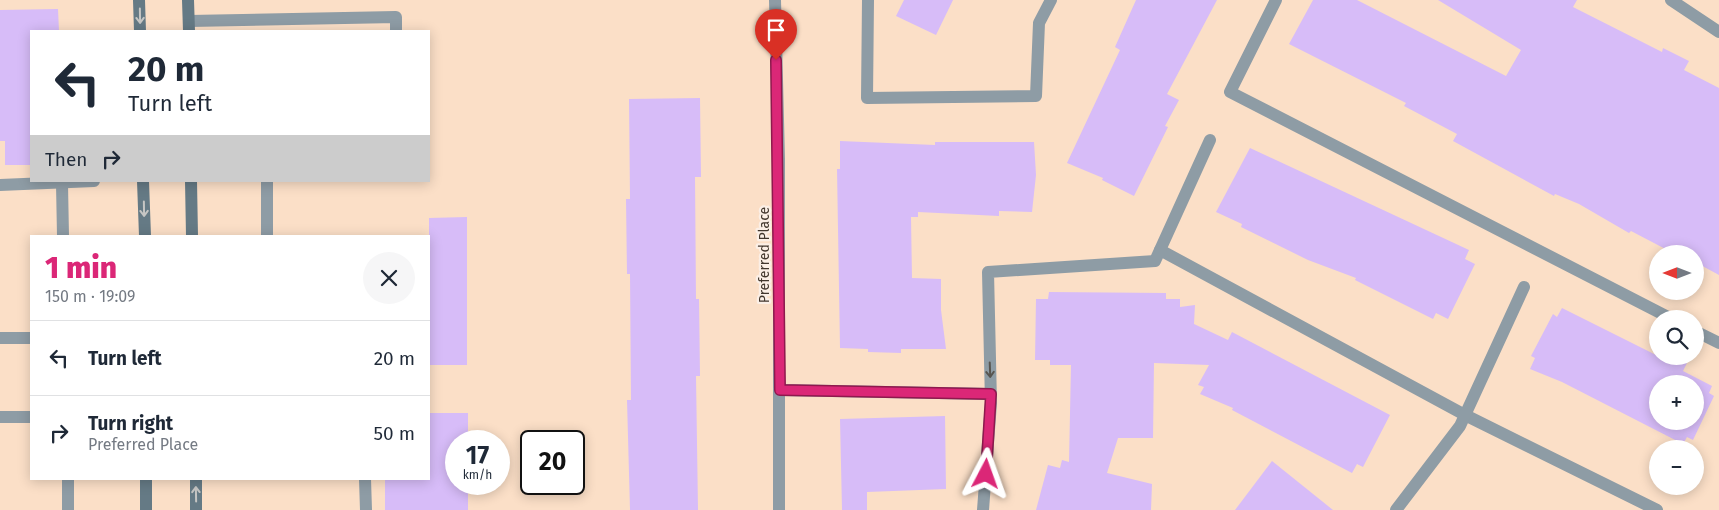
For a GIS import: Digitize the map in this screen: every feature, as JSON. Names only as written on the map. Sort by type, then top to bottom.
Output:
[{"type":"main road","points":[[139,0],[140,30]]},
{"type":"main road","points":[[188,0],[189,26]]},
{"type":"main road","points":[[144,182],[145,235]]},
{"type":"main road","points":[[191,182],[192,235]]},
{"type":"main road","points":[[146,480],[146,510]]},
{"type":"main road","points":[[196,480],[196,510]]},
{"type":"street","name":"Preferred Place","points":[[775,0],[779,159],[780,510]]},
{"type":"street","points":[[868,0],[867,98],[1036,96],[1039,22],[1051,0]]},
{"type":"street","points":[[1276,0],[1230,92],[1654,310]]},
{"type":"street","points":[[1671,0],[1719,32]]},
{"type":"street","points":[[189,26],[396,17],[396,30]]},
{"type":"street","points":[[983,510],[991,394],[988,272],[1155,261],[1210,140]]},
{"type":"street","points":[[0,185],[83,182]]},
{"type":"street","points":[[267,182],[267,235]]},
{"type":"street","points":[[62,184],[63,235]]},
{"type":"street","points":[[1160,250],[1465,415],[1657,510]]},
{"type":"street","points":[[1396,510],[1460,426],[1524,287]]},
{"type":"street","points":[[1704,336],[1719,343]]},
{"type":"street","points":[[0,338],[30,338]]},
{"type":"street","points":[[780,390],[991,394]]},
{"type":"street","points":[[0,416],[30,417]]},
{"type":"street","points":[[68,480],[68,510]]},
{"type":"street","points":[[366,480],[366,510]]},
{"type":"building","points":[[904,0],[953,0],[936,35],[896,16]]},
{"type":"building","points":[[1136,0],[1217,0],[1167,94],[1179,100],[1165,126],[1168,127],[1134,196],[1102,180],[1103,178],[1067,163],[1120,50],[1115,47]]},
{"type":"building","points":[[1313,0],[1357,0],[1506,76],[1521,50],[1438,0],[1577,0],[1573,7],[1662,52],[1663,48],[1689,61],[1684,70],[1719,88],[1719,275],[1704,267],[1704,245],[1658,245],[1631,231],[1629,233],[1579,204],[1555,194],[1554,196],[1453,141],[1457,134],[1404,106],[1406,103],[1289,44]]},
{"type":"building","points":[[58,9],[59,30],[30,30],[30,165],[5,165],[5,141],[0,141],[0,10]]},
{"type":"building","points":[[700,98],[701,177],[695,177],[696,299],[699,299],[700,376],[696,376],[698,510],[630,510],[627,400],[631,400],[630,274],[627,274],[626,199],[630,199],[629,99]]},
{"type":"building","points":[[840,141],[935,145],[935,142],[1034,142],[1036,175],[1032,212],[999,211],[999,216],[918,212],[918,217],[911,217],[912,278],[941,279],[941,310],[946,349],[901,349],[901,353],[868,352],[868,349],[840,348],[837,169],[840,169]]},
{"type":"building","points":[[1250,148],[1469,250],[1465,259],[1475,264],[1448,319],[1436,313],[1433,319],[1355,280],[1356,278],[1308,260],[1241,227],[1242,224],[1216,212]]},
{"type":"building","points":[[467,217],[467,365],[430,365],[429,218]]},
{"type":"building","points":[[1049,292],[1166,293],[1166,299],[1180,299],[1180,307],[1195,305],[1194,324],[1228,340],[1232,332],[1390,415],[1363,467],[1357,464],[1352,473],[1232,410],[1233,408],[1200,394],[1204,387],[1198,385],[1209,365],[1154,363],[1153,438],[1118,438],[1107,473],[1152,484],[1151,510],[1036,510],[1048,465],[1060,468],[1062,460],[1069,462],[1071,365],[1050,365],[1050,360],[1035,360],[1036,299],[1048,299]]},
{"type":"building","points":[[1562,308],[1649,352],[1649,365],[1686,365],[1683,371],[1691,375],[1649,375],[1649,427],[1562,382],[1530,369],[1535,358],[1531,356],[1553,314],[1557,317]]},
{"type":"building","points":[[1704,382],[1712,386],[1709,393],[1714,396],[1704,417]]},
{"type":"building","points":[[430,413],[468,413],[468,430],[445,430],[445,495],[468,495],[468,510],[385,510],[385,480],[430,480]]},
{"type":"building","points":[[945,416],[946,489],[867,492],[867,510],[842,510],[840,419]]},
{"type":"building","points":[[1656,430],[1698,430],[1693,440],[1687,437],[1685,440],[1675,440]]},
{"type":"building","points":[[1272,461],[1333,510],[1235,510]]},
{"type":"route","points":[[776,60],[779,159],[780,390],[991,394],[986,474]]}]
